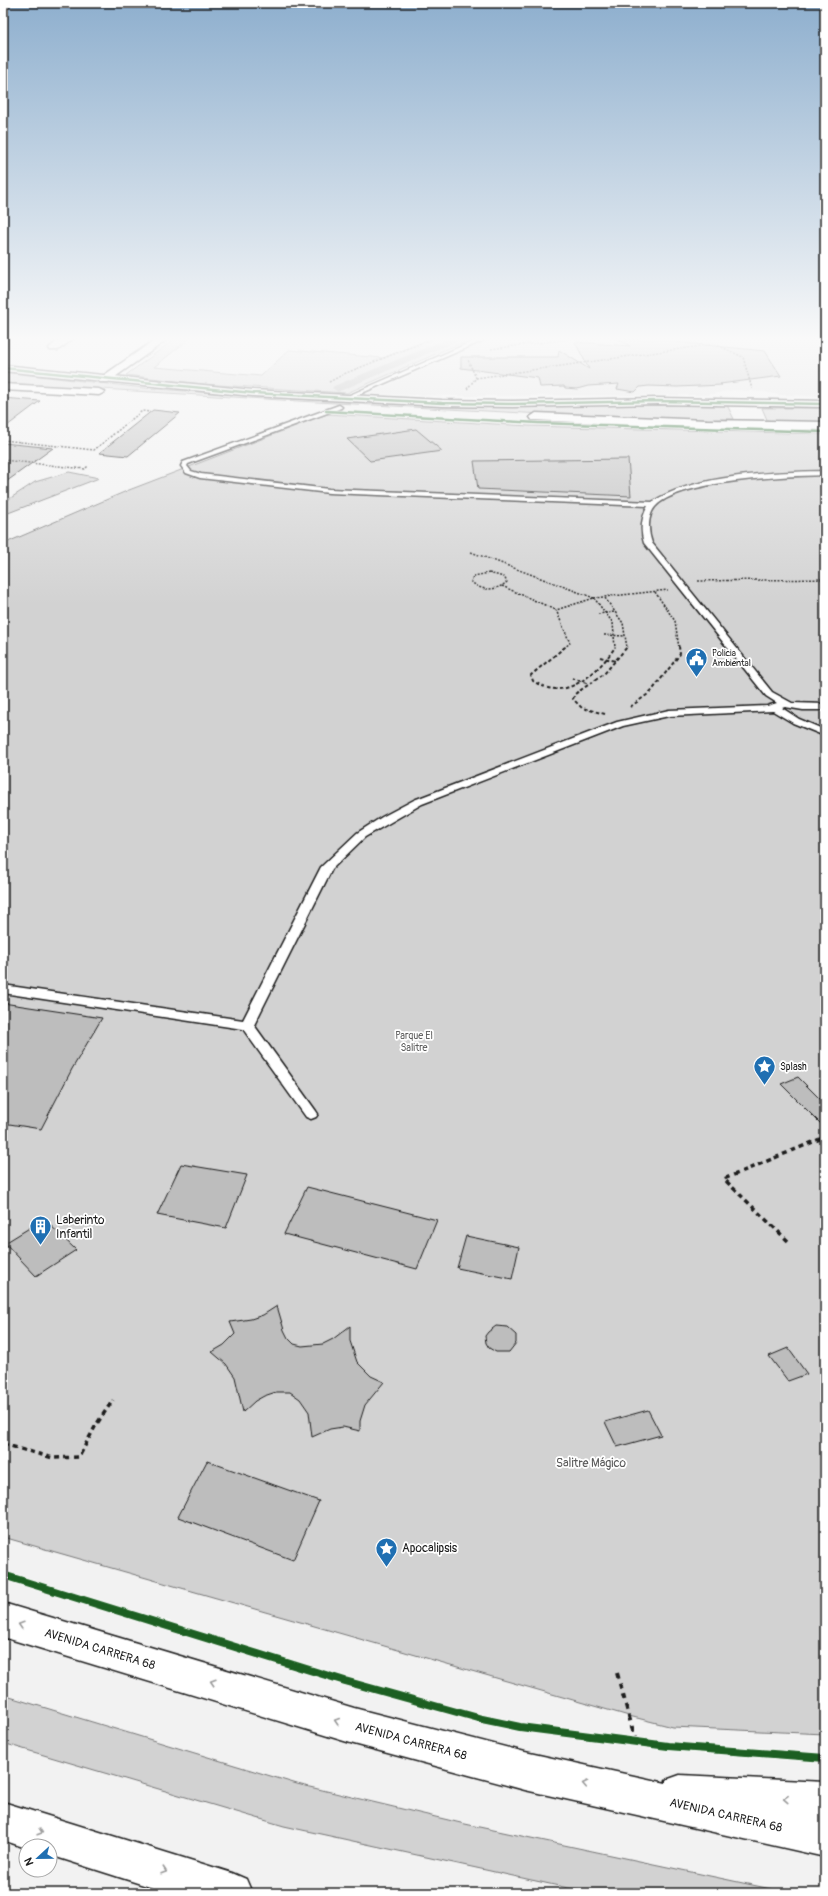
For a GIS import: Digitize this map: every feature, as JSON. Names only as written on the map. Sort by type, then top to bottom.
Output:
[{"type":"main road","name":"AVENIDA CARRERA 68","points":[[3,1620],[354,1726],[525,1771],[825,1837]]},
{"type":"main road","points":[[623,1792],[825,1800]]},
{"type":"main road","points":[[3,1820],[232,1893]]},
{"type":"lane","points":[[276,427],[196,458],[185,463],[184,466],[188,472],[200,476],[329,491],[653,504]]},
{"type":"lane","points":[[825,473],[794,473],[694,487],[668,494],[653,504],[647,517],[644,533],[648,543],[769,694],[796,721],[825,733]]},
{"type":"lane","points":[[247,1025],[327,867],[361,834],[386,819],[418,802],[620,724],[669,713],[779,705],[825,707]]},
{"type":"lane","points":[[3,989],[247,1025],[311,1114]]},
{"type":"path","points":[[91,452],[122,427]]},
{"type":"path","points":[[3,440],[94,450]]},
{"type":"path","points":[[3,460],[85,469],[88,466]]},
{"type":"path","points":[[471,552],[594,598],[613,623],[615,648],[607,658],[595,670],[570,688],[556,690],[538,685],[533,681],[531,675],[570,643],[556,610]]},
{"type":"path","points":[[502,586],[507,582],[506,579],[495,574],[479,574],[472,578],[471,581],[475,586],[485,588],[502,586],[556,610],[594,598],[685,589]]},
{"type":"path","points":[[679,582],[825,579]]},
{"type":"path","points":[[624,711],[651,692],[680,654],[675,621],[655,592]]},
{"type":"path","points":[[604,597],[623,623],[627,649],[604,674],[575,694],[573,699],[575,703],[589,711],[610,715]]},
{"type":"path","points":[[598,614],[615,612]]},
{"type":"path","points":[[604,635],[625,636]]},
{"type":"path","points":[[600,657],[616,660]]},
{"type":"path","points":[[572,678],[590,684]]},
{"type":"path","points":[[788,1241],[724,1179],[825,1137]]},
{"type":"path","points":[[3,1444],[53,1458],[80,1457],[96,1425],[113,1400]]},
{"type":"path","points":[[618,1673],[636,1742]]},
{"type":"path","points":[[628,1741],[642,1743]]},
{"type":"green space","name":"Parque El Salitre","points":[[292,427],[584,427],[825,434],[825,1734],[673,1727],[629,1716],[3,1537],[3,544],[129,490]]},
{"type":"green space","points":[[69,472],[99,478],[3,515],[3,503],[35,482]]},
{"type":"green space","points":[[3,1695],[297,1784],[465,1824],[790,1893],[591,1893],[284,1826],[3,1743]]},
{"type":"building","points":[[131,427],[162,427],[128,456],[99,453]]},
{"type":"building","points":[[416,429],[442,451],[370,461],[347,439]]},
{"type":"building","points":[[3,443],[53,448],[3,484]]},
{"type":"building","points":[[628,459],[631,496],[478,489],[474,461]]},
{"type":"building","points":[[3,1003],[102,1018],[72,1069],[41,1129],[3,1123]]},
{"type":"building","points":[[798,1077],[825,1104],[825,1128],[781,1084]]},
{"type":"building","points":[[181,1164],[247,1175],[226,1228],[157,1215]]},
{"type":"building","points":[[307,1187],[437,1220],[417,1269],[284,1234]]},
{"type":"building","name":"Laberinto Infantil","points":[[44,1219],[76,1250],[36,1276],[5,1243]]},
{"type":"building","points":[[466,1236],[519,1247],[512,1279],[457,1268]]},
{"type":"building","points":[[277,1306],[284,1330],[288,1338],[294,1344],[302,1346],[323,1344],[333,1339],[350,1326],[350,1341],[357,1362],[371,1376],[384,1382],[365,1405],[360,1421],[360,1431],[343,1427],[330,1429],[312,1437],[309,1412],[300,1399],[290,1392],[276,1392],[264,1396],[255,1401],[243,1412],[235,1377],[226,1364],[212,1352],[224,1345],[235,1334],[230,1322],[251,1319],[263,1315]]},
{"type":"building","points":[[496,1326],[507,1327],[516,1335],[516,1343],[509,1352],[496,1352],[489,1348],[486,1343],[485,1336]]},
{"type":"building","points":[[788,1348],[807,1374],[788,1381],[769,1356]]},
{"type":"building","points":[[648,1410],[661,1435],[617,1447],[605,1422]]},
{"type":"building","points":[[207,1461],[319,1501],[293,1560],[178,1517]]},
{"type":"cycle path","points":[[681,427],[825,432]]},
{"type":"cycle path","points":[[3,1575],[345,1681],[482,1719],[520,1727],[668,1746],[825,1758]]},
{"type":"place","name":"Policia Ambiental","points":[[696,678]]},
{"type":"place","name":"Splash","points":[[765,1086]]},
{"type":"place","name":"Laberinto Infantil","points":[[40,1246]]},
{"type":"place","name":"Apocalipsis","points":[[387,1568]]},
{"type":"park label","name":"Salitre Mágico","points":[[591,1463]]}]
